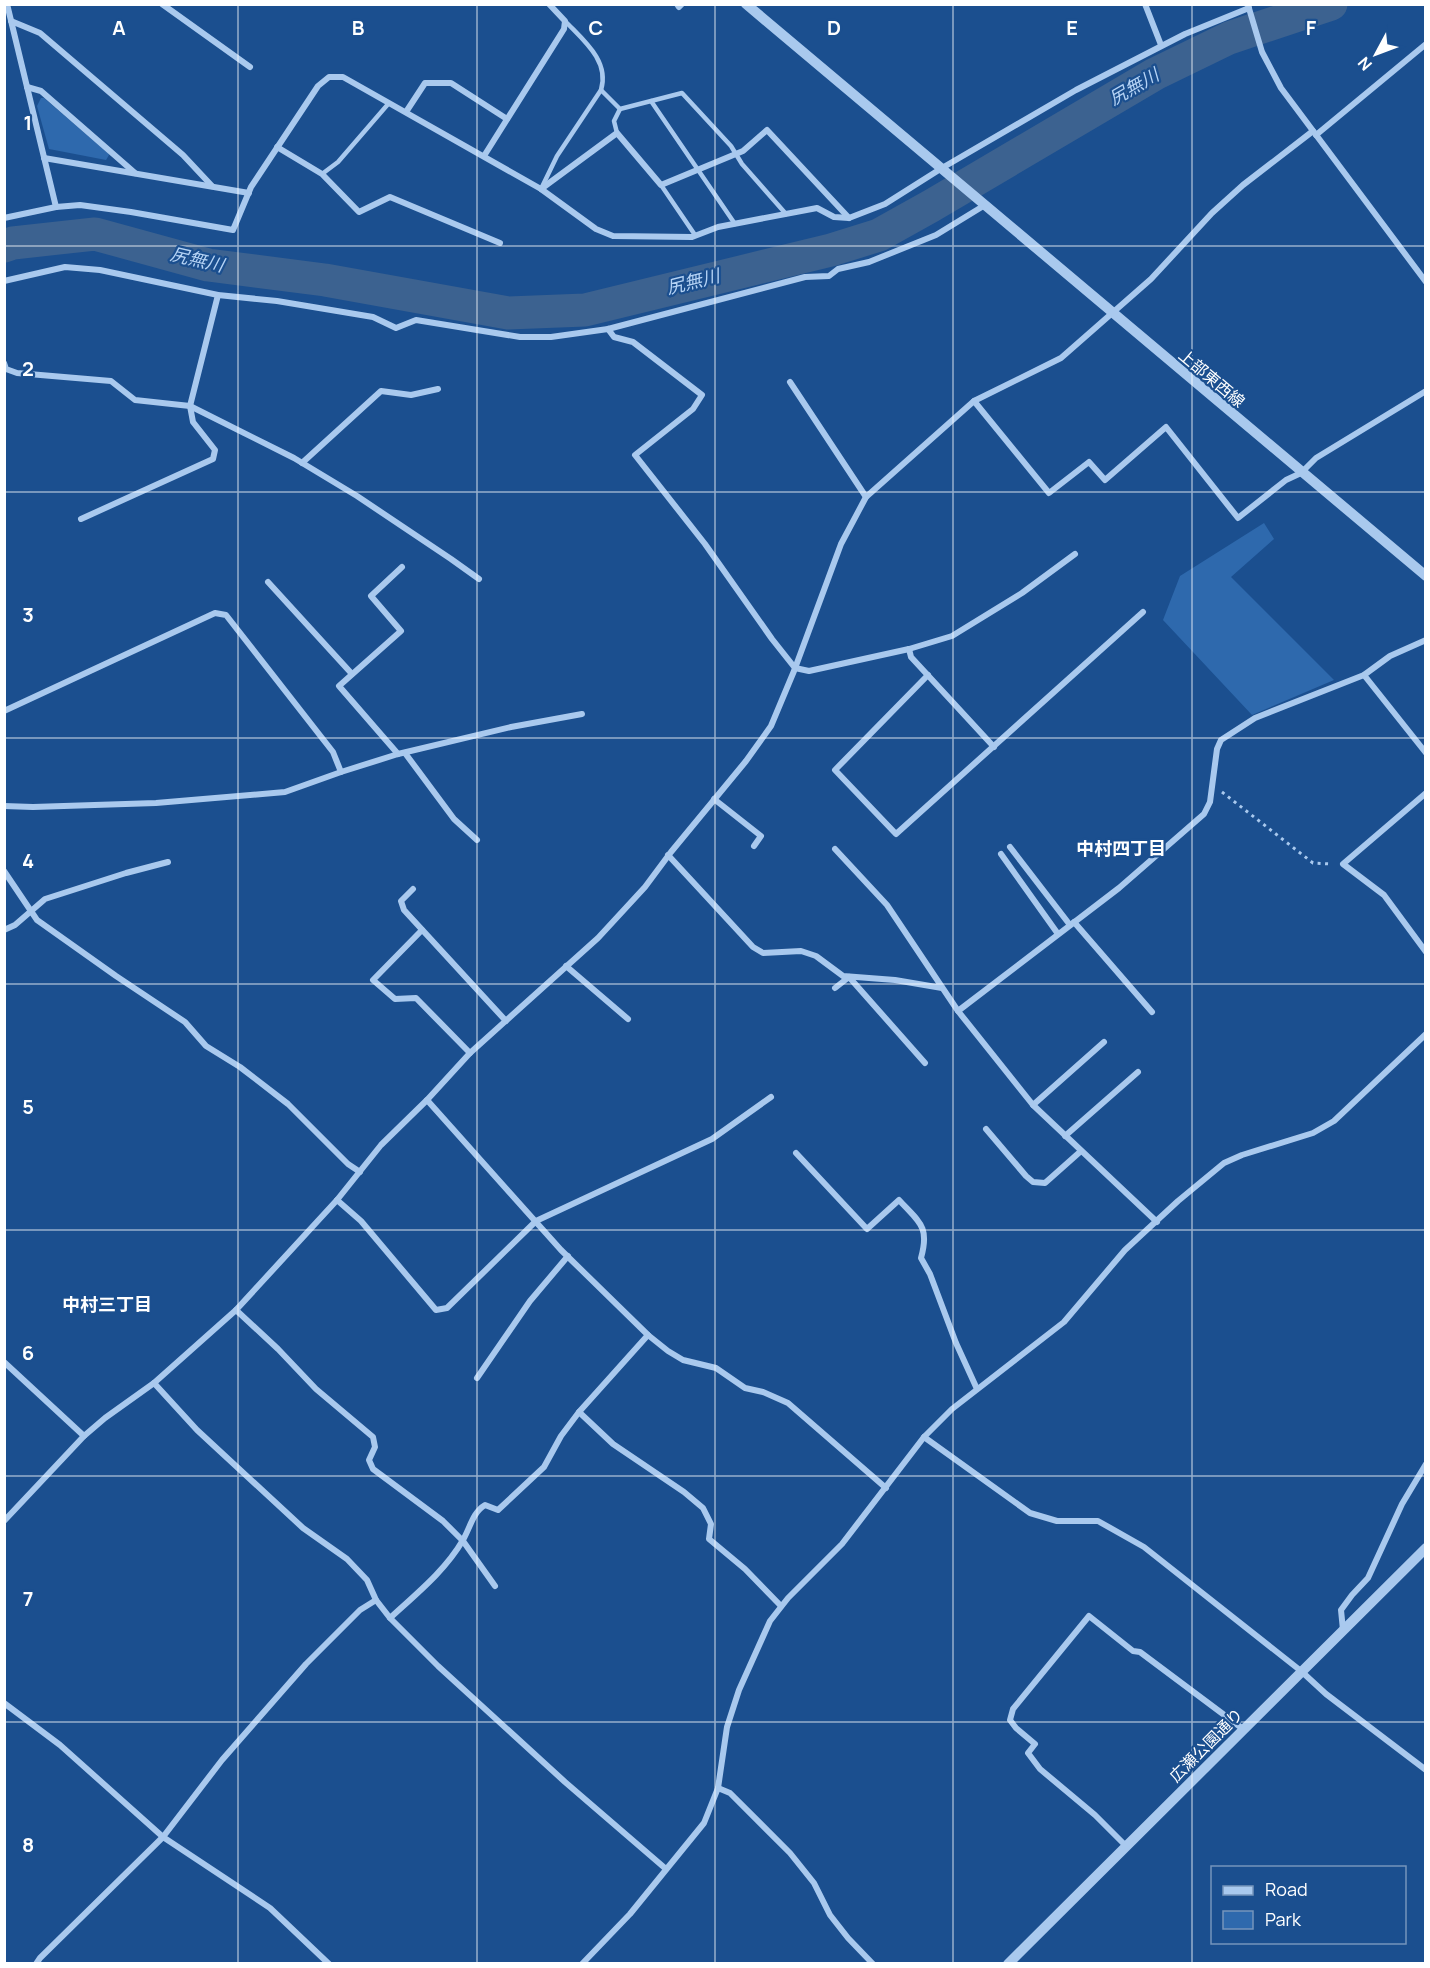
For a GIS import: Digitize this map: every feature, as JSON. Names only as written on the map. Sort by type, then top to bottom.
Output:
[{"type":"street","points":[[8,4],[56,207]]},
{"type":"street","points":[[162,4],[250,67]]},
{"type":"street","points":[[484,156],[564,29],[565,21],[549,4]]},
{"type":"street","points":[[677,4],[680,7],[682,4]]},
{"type":"street","points":[[746,4],[946,172]]},
{"type":"street","points":[[1145,4],[1161,45]]},
{"type":"street","points":[[4,218],[56,207],[80,205],[233,230],[249,193],[318,86],[329,77],[343,77],[541,189],[596,229],[612,236],[692,237],[718,227],[817,208],[834,217],[849,218],[885,204],[918,184],[946,172],[1076,90],[1161,45],[1249,9],[1262,51],[1281,88],[1425,282]]},
{"type":"street","points":[[11,21],[40,33],[183,155],[212,186]]},
{"type":"street","points":[[4,1521],[84,1437],[105,1418],[154,1383],[236,1310],[337,1200],[381,1145],[470,1053],[598,938],[645,887],[668,855],[746,761],[771,726],[841,544],[866,496],[974,401],[1061,358],[1151,279],[1212,213],[1243,185],[1314,133],[1425,44]]},
{"type":"street","points":[[406,112],[425,83],[451,83],[507,119]]},
{"type":"street","points":[[27,87],[41,91],[135,173]]},
{"type":"street","points":[[541,189],[617,133],[661,185],[743,151],[767,130],[849,218]]},
{"type":"street","points":[[278,147],[322,174],[359,212],[390,197],[500,243]]},
{"type":"street","points":[[44,158],[249,193]]},
{"type":"street","name":"上部東西線","points":[[946,172],[1425,576]]},
{"type":"street","points":[[4,280],[65,267],[100,270],[218,295],[277,301],[373,317],[396,328],[416,320],[520,337],[551,337],[608,329],[805,278],[830,276],[838,269],[869,262],[936,235],[983,203]]},
{"type":"street","points":[[81,519],[213,459],[215,450],[193,422],[189,406],[218,295]]},
{"type":"street","points":[[608,329],[614,337],[633,342],[702,395],[693,409],[635,455],[705,544],[795,668],[809,671],[909,649],[952,636],[1022,592],[1075,554]]},
{"type":"street","points":[[4,363],[6,369],[17,373],[111,381],[135,400],[189,406],[223,421],[302,463],[442,552],[479,579]]},
{"type":"street","points":[[790,382],[866,496]]},
{"type":"street","points":[[302,463],[381,391],[411,395],[438,389]]},
{"type":"street","points":[[974,401],[1049,493],[1089,462],[1105,480],[1166,427],[1238,518],[1286,480],[1301,472],[1316,458],[1425,391]]},
{"type":"street","points":[[402,567],[371,596],[401,631],[339,686],[401,753],[454,819],[477,840]]},
{"type":"street","points":[[268,582],[352,674]]},
{"type":"street","points":[[928,675],[835,770],[896,834],[1143,612]]},
{"type":"street","points":[[4,711],[215,613],[226,615],[333,752],[341,772]]},
{"type":"street","points":[[958,1011],[1119,888],[1204,814],[1210,802],[1217,749],[1221,740],[1255,718],[1364,675],[1390,656],[1425,640]]},
{"type":"street","points":[[909,649],[911,657],[994,747]]},
{"type":"street","points":[[1364,675],[1425,753]]},
{"type":"street","points":[[4,806],[156,803],[285,792],[401,753],[511,727],[582,714]]},
{"type":"street","points":[[1425,793],[1342,864],[1384,895],[1425,952]]},
{"type":"street","points":[[714,799],[761,836],[754,846]]},
{"type":"street","points":[[1010,847],[1072,923],[1152,1012]]},
{"type":"street","points":[[835,849],[887,905],[958,1011],[1033,1105],[1157,1222]]},
{"type":"street","points":[[1001,854],[1058,934]]},
{"type":"street","points":[[668,855],[753,947],[763,953],[801,951],[816,956],[843,976],[895,980],[942,988]]},
{"type":"street","points":[[4,930],[15,925],[45,899],[168,862]]},
{"type":"street","points":[[4,871],[38,920],[185,1022],[206,1046],[240,1067],[288,1104],[348,1164],[360,1172]]},
{"type":"street","points":[[413,889],[400,901],[404,910],[506,1021]]},
{"type":"street","points":[[422,930],[373,980],[395,999],[416,998],[470,1053]]},
{"type":"street","points":[[566,966],[628,1019]]},
{"type":"street","points":[[836,988],[849,977]]},
{"type":"street","points":[[849,977],[925,1063]]},
{"type":"street","points":[[582,1964],[630,1914],[704,1823],[718,1788],[727,1726],[739,1690],[770,1621],[781,1606],[842,1544],[924,1437],[952,1409],[1064,1322],[1125,1250],[1178,1201],[1224,1163],[1242,1155],[1313,1133],[1334,1121],[1425,1034]]},
{"type":"street","points":[[1033,1105],[1104,1042]]},
{"type":"street","points":[[1065,1136],[1138,1072]]},
{"type":"street","points":[[337,1200],[361,1221],[436,1310],[447,1308],[536,1221],[712,1139],[771,1096]]},
{"type":"street","points":[[427,1100],[568,1256],[648,1335],[683,1360],[716,1368],[745,1388],[763,1392],[788,1403],[886,1488]]},
{"type":"street","points":[[986,1129],[1033,1182],[1045,1183],[1081,1150]]},
{"type":"street","points":[[796,1153],[867,1229],[899,1200],[919,1222],[924,1230],[926,1241],[921,1258],[930,1274],[956,1343],[977,1389]]},
{"type":"street","points":[[477,1378],[530,1301],[568,1256]]},
{"type":"street","points":[[236,1310],[279,1349],[316,1389],[373,1437],[375,1447],[369,1460],[373,1468],[443,1521],[463,1541],[495,1586]]},
{"type":"street","points":[[390,1618],[435,1576],[463,1541],[479,1508],[485,1505],[498,1510],[544,1467],[561,1436],[579,1412],[648,1335]]},
{"type":"street","points":[[4,1362],[84,1437]]},
{"type":"street","points":[[154,1383],[197,1430],[295,1520],[347,1559],[367,1580],[376,1600],[390,1618],[438,1666],[565,1782],[666,1869]]},
{"type":"street","points":[[579,1412],[613,1444],[684,1492],[703,1508],[711,1524],[709,1539],[745,1569],[781,1606]]},
{"type":"street","points":[[924,1437],[1030,1513],[1057,1521],[1098,1521],[1144,1547],[1301,1671],[1326,1694],[1425,1770]]},
{"type":"street","points":[[1343,1630],[1341,1610],[1368,1578],[1402,1504],[1425,1464]]},
{"type":"street","name":"広瀬公園通り","points":[[1008,1964],[1425,1548]]},
{"type":"street","points":[[36,1964],[163,1837],[241,1737],[306,1664],[360,1610],[376,1600]]},
{"type":"street","points":[[1126,1846],[1095,1815],[1040,1769],[1028,1754],[1035,1744],[1010,1720],[1013,1709],[1089,1616],[1133,1651],[1140,1652],[1243,1729]]},
{"type":"street","points":[[4,1703],[60,1745],[163,1837],[270,1908],[329,1964]]},
{"type":"street","points":[[718,1788],[730,1793],[790,1853],[814,1883],[830,1915],[873,1964]]},
{"type":"lane","points":[[541,189],[557,156],[601,90],[604,79],[596,54],[565,21]]},
{"type":"lane","points":[[601,90],[620,109]]},
{"type":"lane","points":[[620,109],[682,93],[731,146],[742,164],[786,214]]},
{"type":"lane","points":[[651,101],[735,224]]},
{"type":"lane","points":[[322,174],[338,162],[389,103]]},
{"type":"lane","points":[[617,133],[614,122],[620,109]]},
{"type":"lane","points":[[661,185],[695,235]]},
{"type":"path","points":[[1212,785],[1313,863],[1342,864]]},
{"type":"green space","points":[[41,98],[44,98],[108,153],[106,160],[49,149],[37,106]]},
{"type":"green space","points":[[1264,523],[1274,539],[1231,577],[1334,680],[1252,715],[1163,620],[1180,576]]},
{"type":"waterway","name":"尻無川","points":[[4,246],[95,234],[208,265],[325,280],[508,313],[585,310],[831,250],[879,235],[1155,74],[1229,38],[1331,4]]},
{"type":"district","name":"中村四丁目","points":[[1121,849]]},
{"type":"district","name":"中村三丁目","points":[[107,1305]]}]
